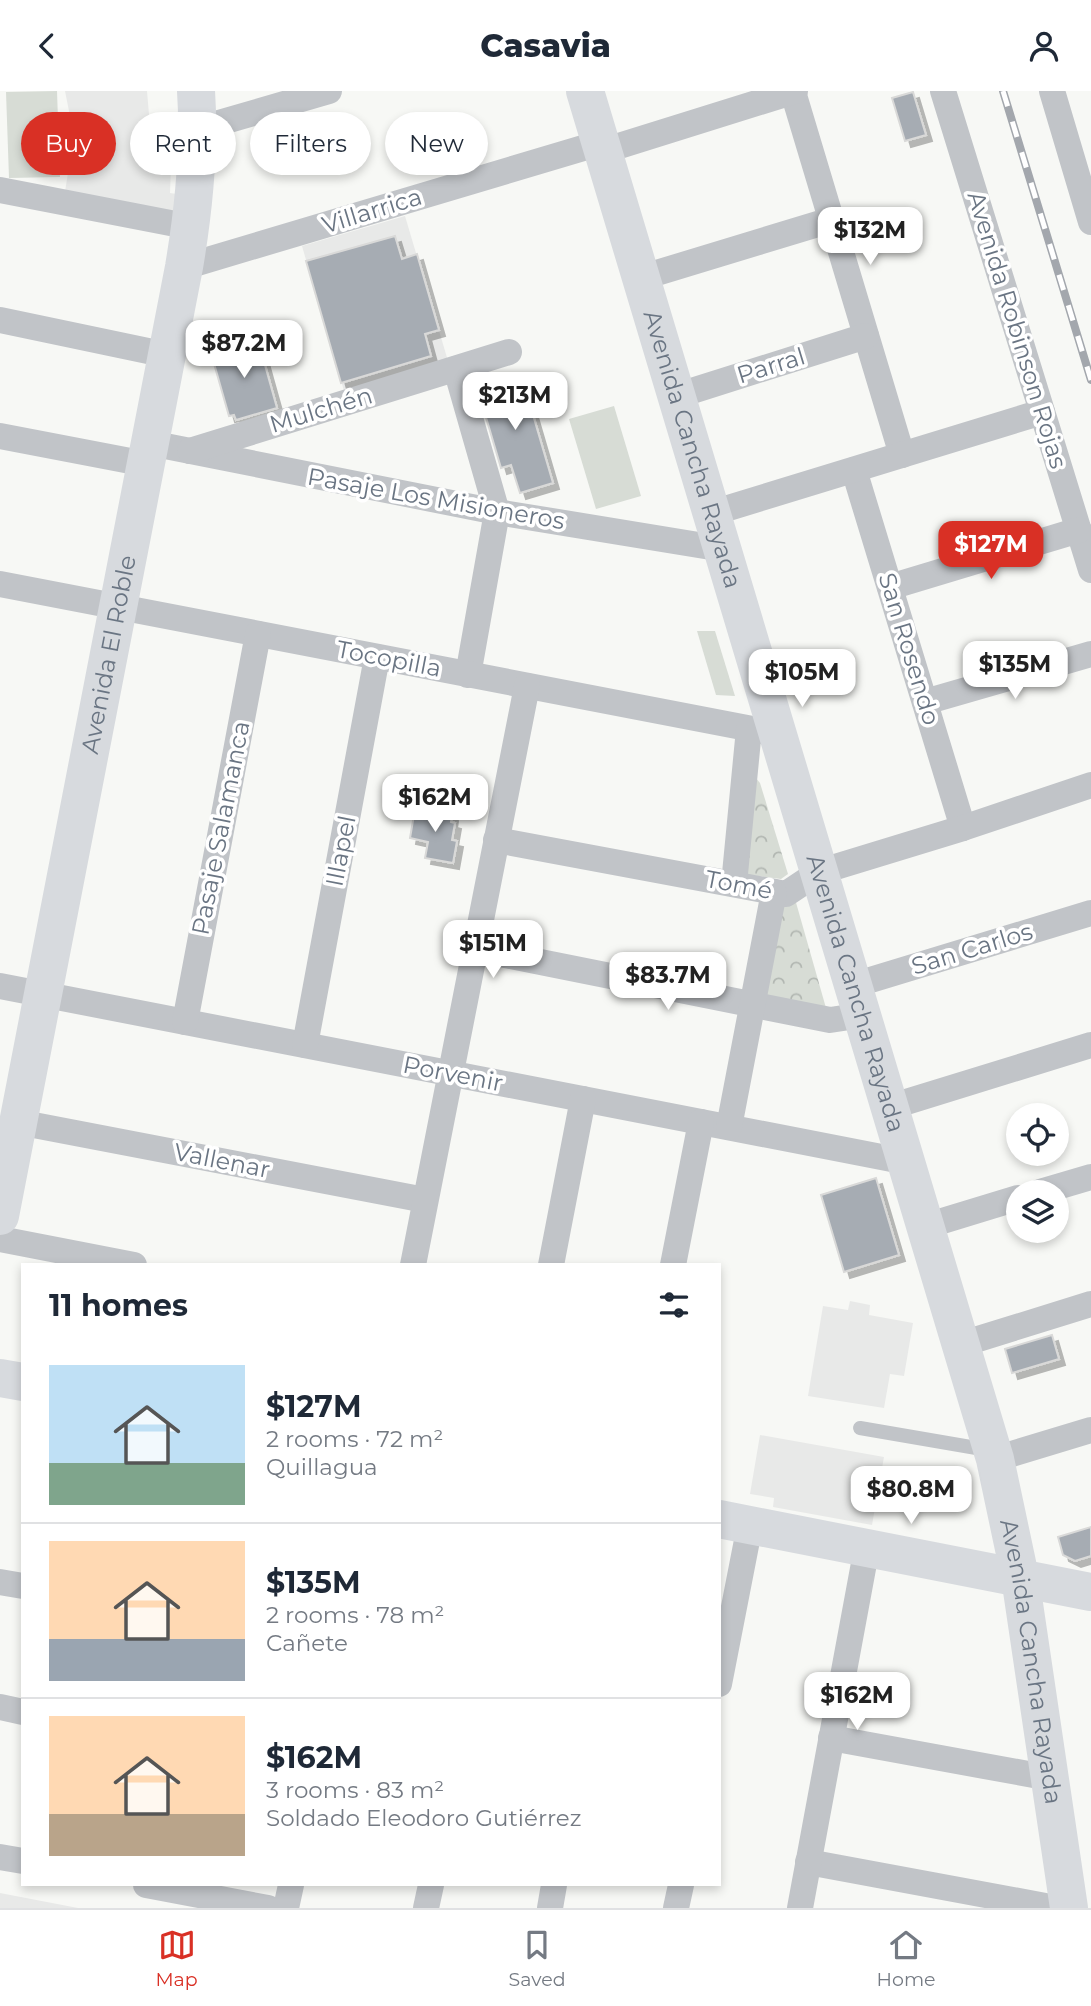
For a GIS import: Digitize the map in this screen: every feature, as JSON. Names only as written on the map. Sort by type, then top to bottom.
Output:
[{"type":"street","name":"Avenida El Roble","points":[[196,91],[197,112]]},
{"type":"street","points":[[236,118],[330,91]]},
{"type":"street","name":"Avenida Cancha Rayada","points":[[585,91],[723,549],[763,732],[819,872],[994,1455],[1020,1577],[1069,1908]]},
{"type":"street","points":[[794,91],[902,455]]},
{"type":"street","name":"Villarrica","points":[[184,267],[601,147],[742,99],[794,91]]},
{"type":"street","name":"Avenida Robinson Rojas","points":[[943,91],[1091,570]]},
{"type":"street","points":[[1052,91],[1091,222]]},
{"type":"street","name":"Avenida El Roble","points":[[0,1216],[118,607],[161,453],[167,355],[191,227],[197,175]]},
{"type":"street","points":[[0,190],[191,227]]},
{"type":"street","points":[[640,278],[831,220]]},
{"type":"street","points":[[0,320],[167,355]]},
{"type":"street","name":"Parral","points":[[676,395],[866,337]]},
{"type":"street","name":"Mulchén","points":[[161,453],[509,352]]},
{"type":"street","points":[[456,369],[497,512],[468,675]]},
{"type":"street","points":[[712,513],[1042,412]]},
{"type":"street","name":"Pasaje Los Misioneros","points":[[0,436],[161,453],[723,549]]},
{"type":"street","name":"San Rosendo","points":[[854,470],[963,828]]},
{"type":"street","points":[[890,587],[1079,530]]},
{"type":"street","name":"Tocopilla","points":[[0,584],[763,732]]},
{"type":"street","name":"Pasaje Salamanca","points":[[185,1022],[258,634]]},
{"type":"street","points":[[925,702],[1091,654]]},
{"type":"street","name":"Illapel","points":[[304,1045],[377,657]]},
{"type":"street","points":[[413,1263],[527,686]]},
{"type":"street","points":[[734,884],[763,732]]},
{"type":"street","name":"Tomé","points":[[496,840],[786,894],[819,872],[1091,785]]},
{"type":"street","points":[[729,1127],[774,892]]},
{"type":"street","name":"San Carlos","points":[[475,949],[830,1020],[858,1000],[1091,913]]},
{"type":"street","name":"Porvenir","points":[[0,986],[907,1162]]},
{"type":"street","points":[[890,1107],[1091,1045]]},
{"type":"street","points":[[551,1263],[583,1099]]},
{"type":"street","name":"Vallenar","points":[[18,1122],[425,1201]]},
{"type":"street","points":[[673,1263],[701,1122]]},
{"type":"street","points":[[1069,1183],[1091,1177]]},
{"type":"street","points":[[926,1226],[1006,1202]]},
{"type":"street","points":[[0,1239],[124,1263]]},
{"type":"street","points":[[962,1344],[1091,1304]]},
{"type":"street","points":[[0,1378],[21,1382]]},
{"type":"street","points":[[994,1455],[1091,1430]]},
{"type":"street","points":[[721,1662],[734,1522],[1091,1591]]},
{"type":"street","points":[[800,1908],[867,1547]]},
{"type":"street","points":[[0,1582],[21,1586]]},
{"type":"street","points":[[0,1707],[21,1712]]},
{"type":"street","points":[[831,1738],[1050,1778]]},
{"type":"street","points":[[0,1857],[21,1861]]},
{"type":"street","points":[[808,1862],[1056,1908]]},
{"type":"street","points":[[151,1886],[268,1908]]},
{"type":"street","points":[[286,1908],[291,1886]]},
{"type":"street","points":[[426,1908],[431,1886]]},
{"type":"street","points":[[550,1908],[554,1886]]},
{"type":"street","points":[[676,1908],[681,1886]]},
{"type":"street","points":[[1085,1908],[1091,1907]]},
{"type":"lane","points":[[860,1428],[994,1455]]},
{"type":"shaded area","points":[[65,91],[147,91],[149,112],[130,112],[130,175],[171,175],[170,193],[177,194],[175,217],[64,198],[68,175],[116,175],[116,112],[69,111]]},
{"type":"shaded area","points":[[405,216],[448,361],[344,391],[302,246]]},
{"type":"shaded area","points":[[850,1301],[870,1305],[869,1315],[913,1323],[904,1376],[890,1374],[884,1408],[808,1396],[823,1306],[848,1310]]},
{"type":"shaded area","points":[[760,1435],[884,1457],[872,1525],[773,1507],[774,1498],[750,1494]]},
{"type":"shaded area","points":[[0,1893],[78,1908],[0,1908]]},
{"type":"green space","points":[[57,91],[58,112],[21,112],[21,175],[60,177],[9,178],[6,92]]},
{"type":"green space","points":[[614,406],[641,496],[596,509],[569,419]]},
{"type":"green space","points":[[697,631],[715,631],[735,696],[716,695]]},
{"type":"green space","points":[[755,777],[760,783],[788,874],[781,879],[742,874]]},
{"type":"green space","points":[[776,898],[795,899],[828,1015],[760,1006]]},
{"type":"building","points":[[913,92],[926,135],[905,141],[892,98]]},
{"type":"building","points":[[395,236],[402,259],[417,254],[439,330],[425,334],[431,356],[341,383],[306,261]]},
{"type":"building","points":[[258,340],[277,408],[236,420],[234,415],[229,416],[211,353]]},
{"type":"building","points":[[521,374],[553,483],[520,493],[511,465],[501,468],[477,387]]},
{"type":"building","points":[[415,809],[452,815],[451,822],[455,823],[452,840],[457,841],[453,863],[425,858],[428,842],[410,838]]},
{"type":"building","points":[[876,1178],[899,1255],[844,1272],[821,1195]]},
{"type":"building","points":[[1052,1335],[1059,1359],[1012,1373],[1005,1349]]},
{"type":"building","points":[[1091,1527],[1091,1556],[1075,1561],[1063,1555],[1058,1537]]},
{"type":"railway","points":[[1003,91],[1091,380]]}]
